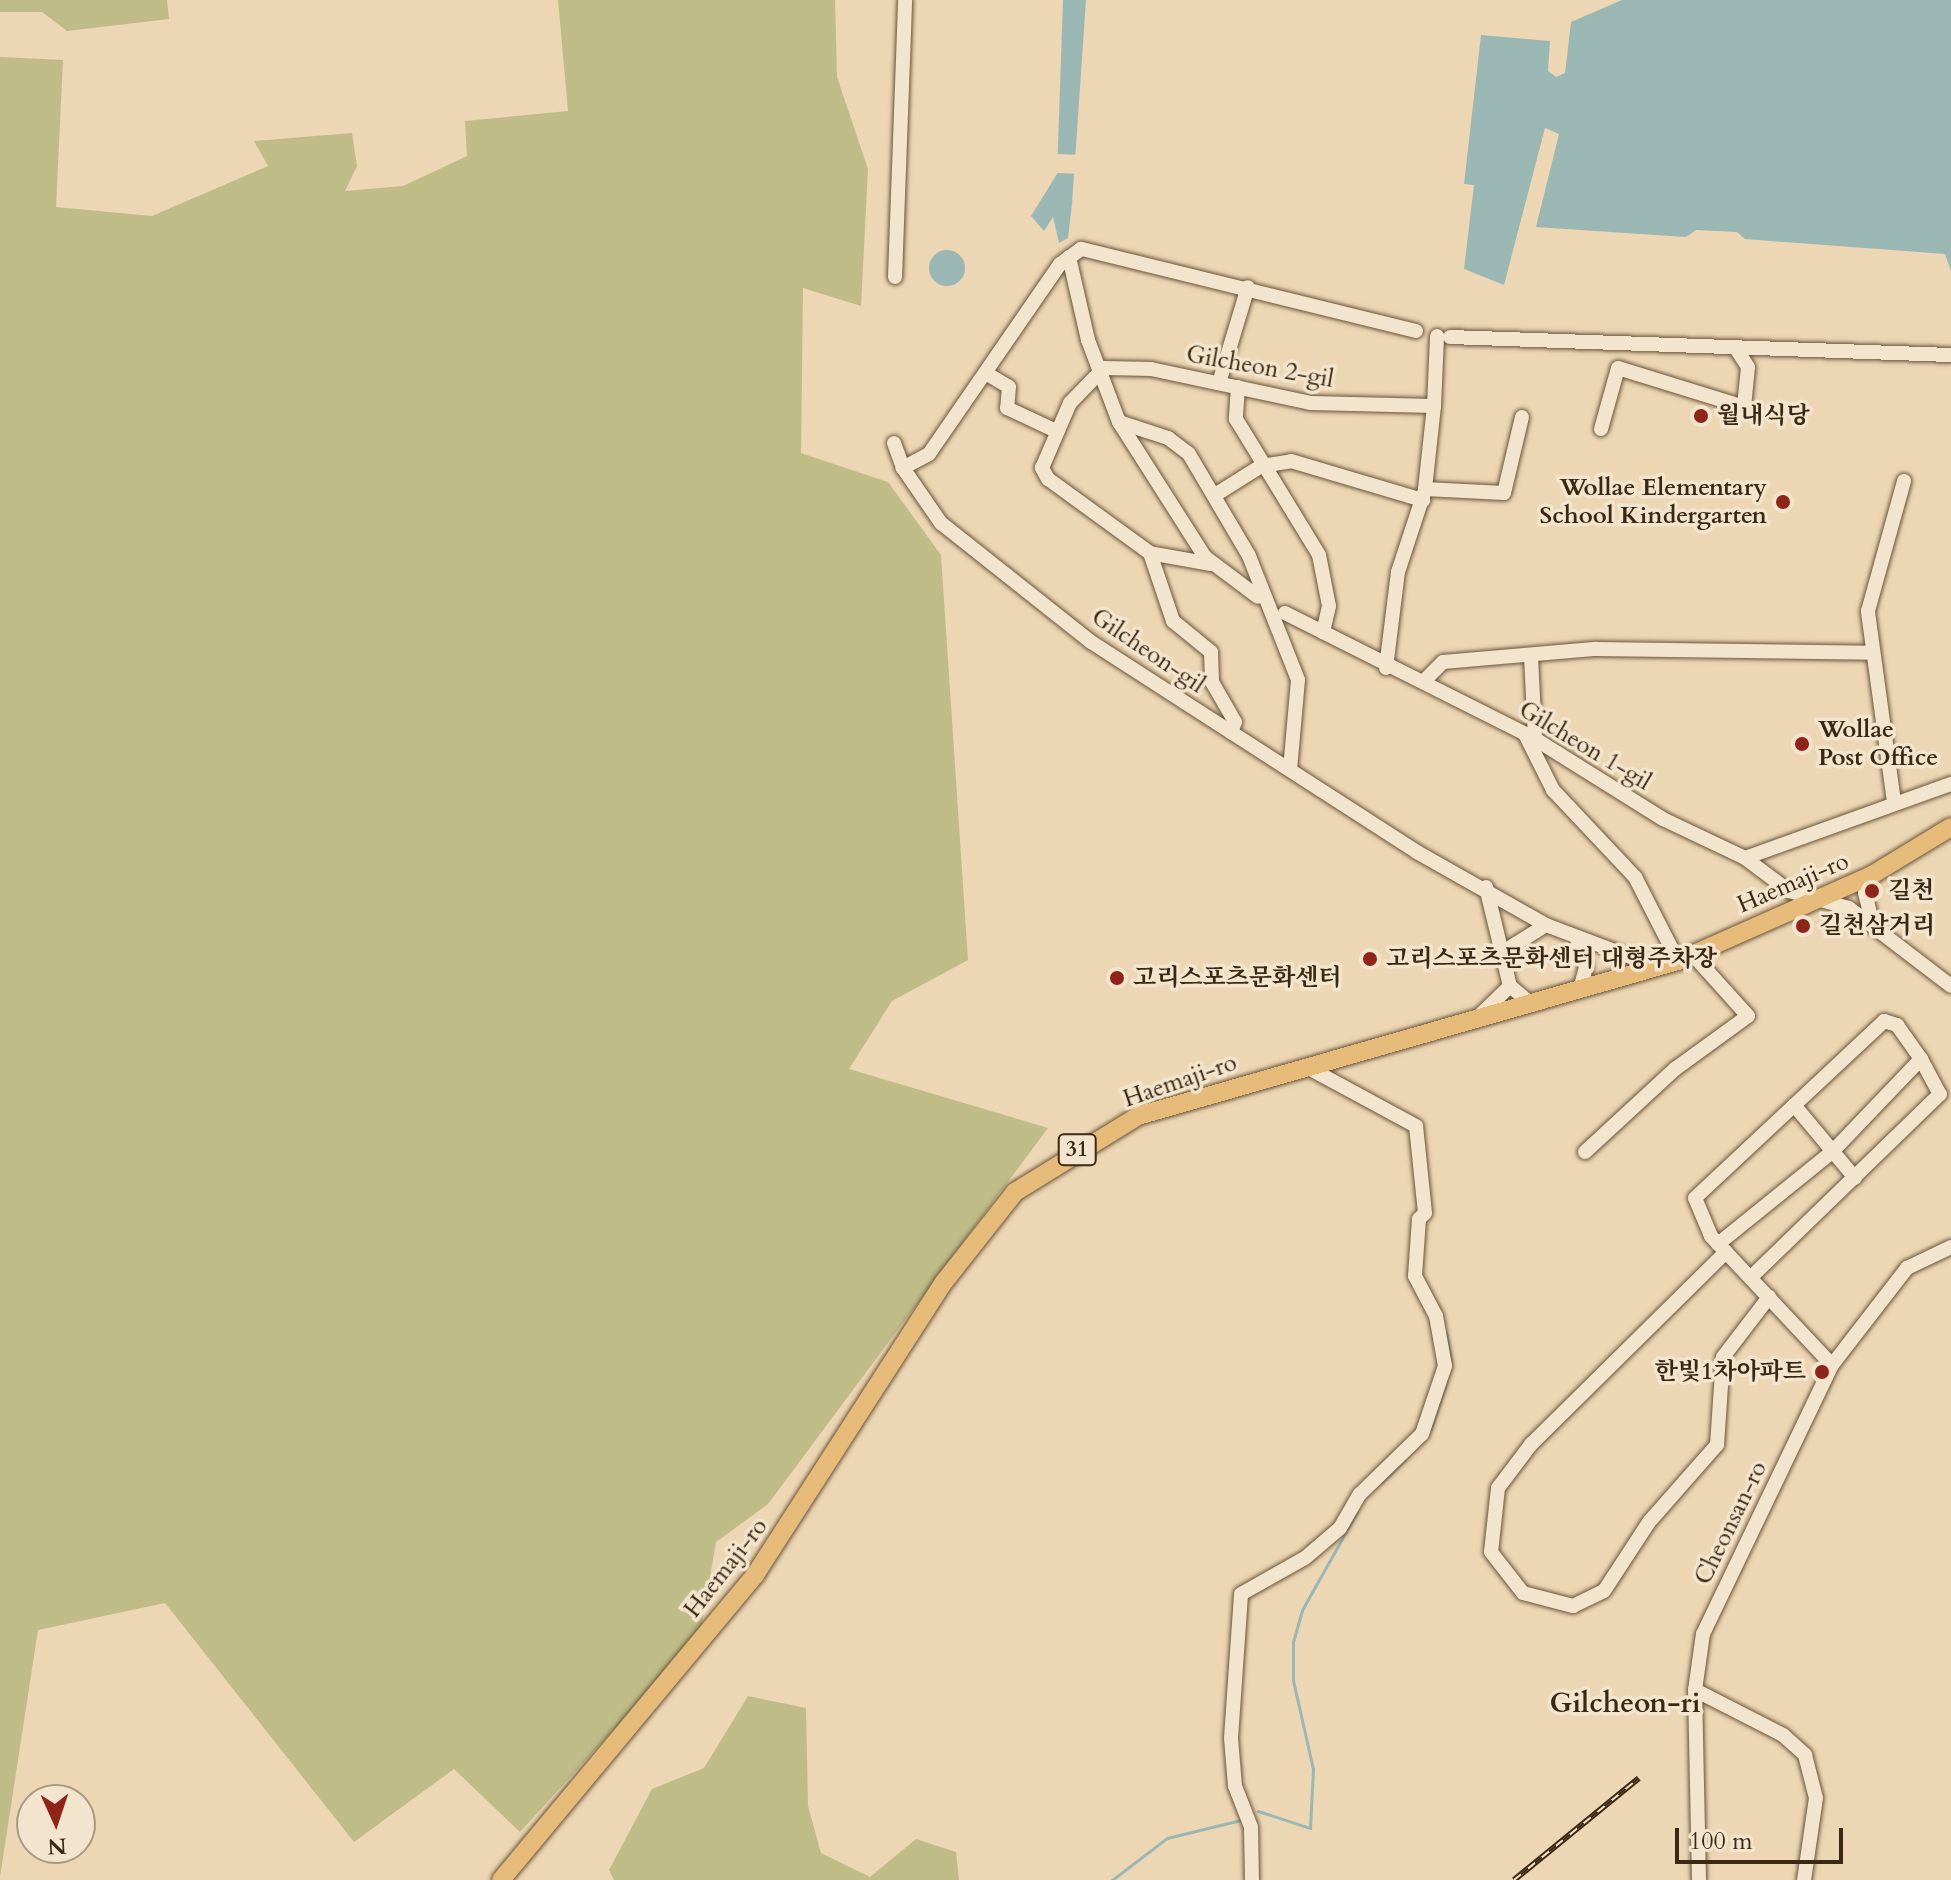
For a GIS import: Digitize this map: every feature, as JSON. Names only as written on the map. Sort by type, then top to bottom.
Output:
[{"type":"main road","name":"Haemaji-ro","points":[[501,1880],[755,1575],[996,1210],[1083,1145],[1138,1116],[1652,965],[1686,958],[1872,875],[1951,827]]},
{"type":"street","points":[[895,277],[905,0]]},
{"type":"street","points":[[1075,253],[1248,287],[1416,331]]},
{"type":"street","points":[[1075,253],[1088,340],[1104,368],[1119,422],[1211,564],[1264,601]]},
{"type":"street","points":[[903,468],[929,454],[1075,253]]},
{"type":"street","points":[[1219,383],[1248,287]]},
{"type":"street","points":[[1386,668],[1398,572],[1424,494],[1443,337],[1737,350],[1951,355]]},
{"type":"street","points":[[1601,429],[1618,368],[1744,407],[1748,367],[1737,350]]},
{"type":"street","points":[[1917,356],[1951,363]]},
{"type":"street","points":[[1104,368],[1070,403],[1042,468],[1048,479],[1150,553],[1211,564]]},
{"type":"street","name":"Gilcheon 2-gil","points":[[1104,368],[1219,383],[1311,403],[1434,406]]},
{"type":"street","points":[[989,375],[1009,387],[1007,408],[1056,431]]},
{"type":"street","points":[[1238,387],[1236,419],[1261,466],[1319,555],[1329,606],[1323,632]]},
{"type":"street","points":[[1215,495],[1261,466],[1291,461],[1424,494],[1504,493],[1522,417]]},
{"type":"street","points":[[1119,422],[1179,446],[1215,495],[1298,680],[1290,770]]},
{"type":"street","name":"Gilcheon-gil","points":[[894,443],[903,468],[941,523],[1091,642],[1290,770],[1546,925],[1652,965]]},
{"type":"street","points":[[1894,802],[1868,611],[1904,481]]},
{"type":"street","points":[[1150,553],[1173,621],[1211,652],[1212,682],[1235,722],[1231,732]]},
{"type":"street","name":"Gilcheon 1-gil","points":[[1285,613],[1386,668],[1426,679],[1530,736],[1663,819],[1745,858],[1789,891],[1822,899],[1873,925],[1951,986]]},
{"type":"street","points":[[1426,679],[1443,662],[1695,646],[1873,653]]},
{"type":"street","points":[[1531,656],[1530,736],[1553,790],[1635,877],[1686,958],[1748,1016],[1675,1069],[1585,1152]]},
{"type":"street","points":[[1745,858],[1951,784]]},
{"type":"street","points":[[1872,875],[1865,893],[1873,925]]},
{"type":"street","points":[[1486,887],[1506,950],[1510,986],[1528,1001]]},
{"type":"street","points":[[1506,950],[1546,925]]},
{"type":"street","points":[[1577,939],[1586,967],[1581,986]]},
{"type":"street","points":[[1476,1019],[1510,986]]},
{"type":"street","points":[[1750,1278],[1940,1094],[1897,1025],[1884,1021],[1699,1188],[1694,1210],[1722,1248],[1750,1278],[1769,1297],[1832,1365]]},
{"type":"street","points":[[1769,1297],[1723,1357],[1717,1445],[1649,1522],[1604,1591],[1573,1606],[1523,1593],[1491,1552],[1498,1488],[1532,1443],[1722,1248],[1832,1152],[1921,1059]]},
{"type":"street","points":[[1252,1880],[1251,1827],[1235,1786],[1231,1738],[1241,1594],[1305,1558],[1340,1528],[1360,1494],[1422,1434],[1445,1366],[1436,1316],[1415,1276],[1419,1219],[1425,1213],[1416,1126],[1305,1066]]},
{"type":"street","points":[[1794,1105],[1855,1178]]},
{"type":"street","name":"Cheonsan-ro","points":[[1699,1880],[1695,1690],[1713,1608],[1832,1365],[1907,1268],[1951,1247]]},
{"type":"street","points":[[1695,1690],[1783,1735],[1805,1755],[1816,1798],[1804,1880]]},
{"type":"shaded area","points":[[0,0],[167,0],[169,19],[67,31],[42,12],[0,12]]},
{"type":"shaded area","points":[[558,0],[835,0],[837,77],[868,169],[861,306],[803,288],[801,453],[888,482],[941,555],[968,960],[892,1001],[849,1069],[1048,1128],[768,1504],[716,1542],[700,1635],[520,1832],[454,1769],[354,1842],[165,1603],[38,1630],[0,1877],[0,57],[63,60],[56,207],[152,216],[268,166],[254,141],[352,133],[357,166],[345,191],[403,186],[467,156],[465,121],[568,111]]},
{"type":"shaded area","points":[[748,1696],[806,1708],[808,1806],[821,1853],[870,1877],[916,1839],[956,1852],[959,1880],[614,1880],[609,1870],[652,1789],[704,1768]]},
{"type":"water","points":[[1063,0],[1086,0],[1072,204],[1068,238],[1059,243],[1053,217],[1044,231],[1031,216],[1057,174]]},
{"type":"water","points":[[1622,0],[1951,0],[1951,271],[1945,254],[1745,239],[1737,232],[1696,230],[1686,237],[1536,227],[1559,134],[1545,128],[1504,285],[1464,269],[1474,185],[1464,184],[1481,35],[1550,41],[1548,71],[1556,77],[1565,73],[1571,22]]},
{"type":"water","points":[[947,250],[960,255],[965,268],[960,281],[947,286],[934,281],[929,268],[934,255]]},
{"type":"pier","points":[[1054,154],[1079,155],[1078,174],[1053,173]]},
{"type":"waterway","points":[[1446,1333],[1451,1361]]},
{"type":"waterway","points":[[1431,1429],[1447,1380]]},
{"type":"waterway","points":[[1382,1482],[1405,1460]]},
{"type":"waterway","points":[[1258,1811],[1310,1828],[1313,1769],[1293,1680],[1293,1642],[1302,1610],[1357,1512]]},
{"type":"waterway","points":[[1112,1880],[1167,1838],[1241,1820]]},
{"type":"railway","points":[[1514,1880],[1639,1778]]},
{"type":"place","name":"월내식당","points":[[1701,416]]},
{"type":"place","name":"Wollae Elementary School Kindergarten","points":[[1783,502]]},
{"type":"place","name":"Wollae Post Office","points":[[1802,744]]},
{"type":"place","name":"길천","points":[[1872,891]]},
{"type":"place","name":"길천삼거리","points":[[1803,926]]},
{"type":"place","name":"고리스포츠문화센터 대형주차장","points":[[1370,959]]},
{"type":"place","name":"고리스포츠문화센터","points":[[1117,978]]},
{"type":"place","name":"한빛1차아파트","points":[[1822,1372]]},
{"type":"district","name":"Gilcheon-ri","points":[[1625,1703]]}]
